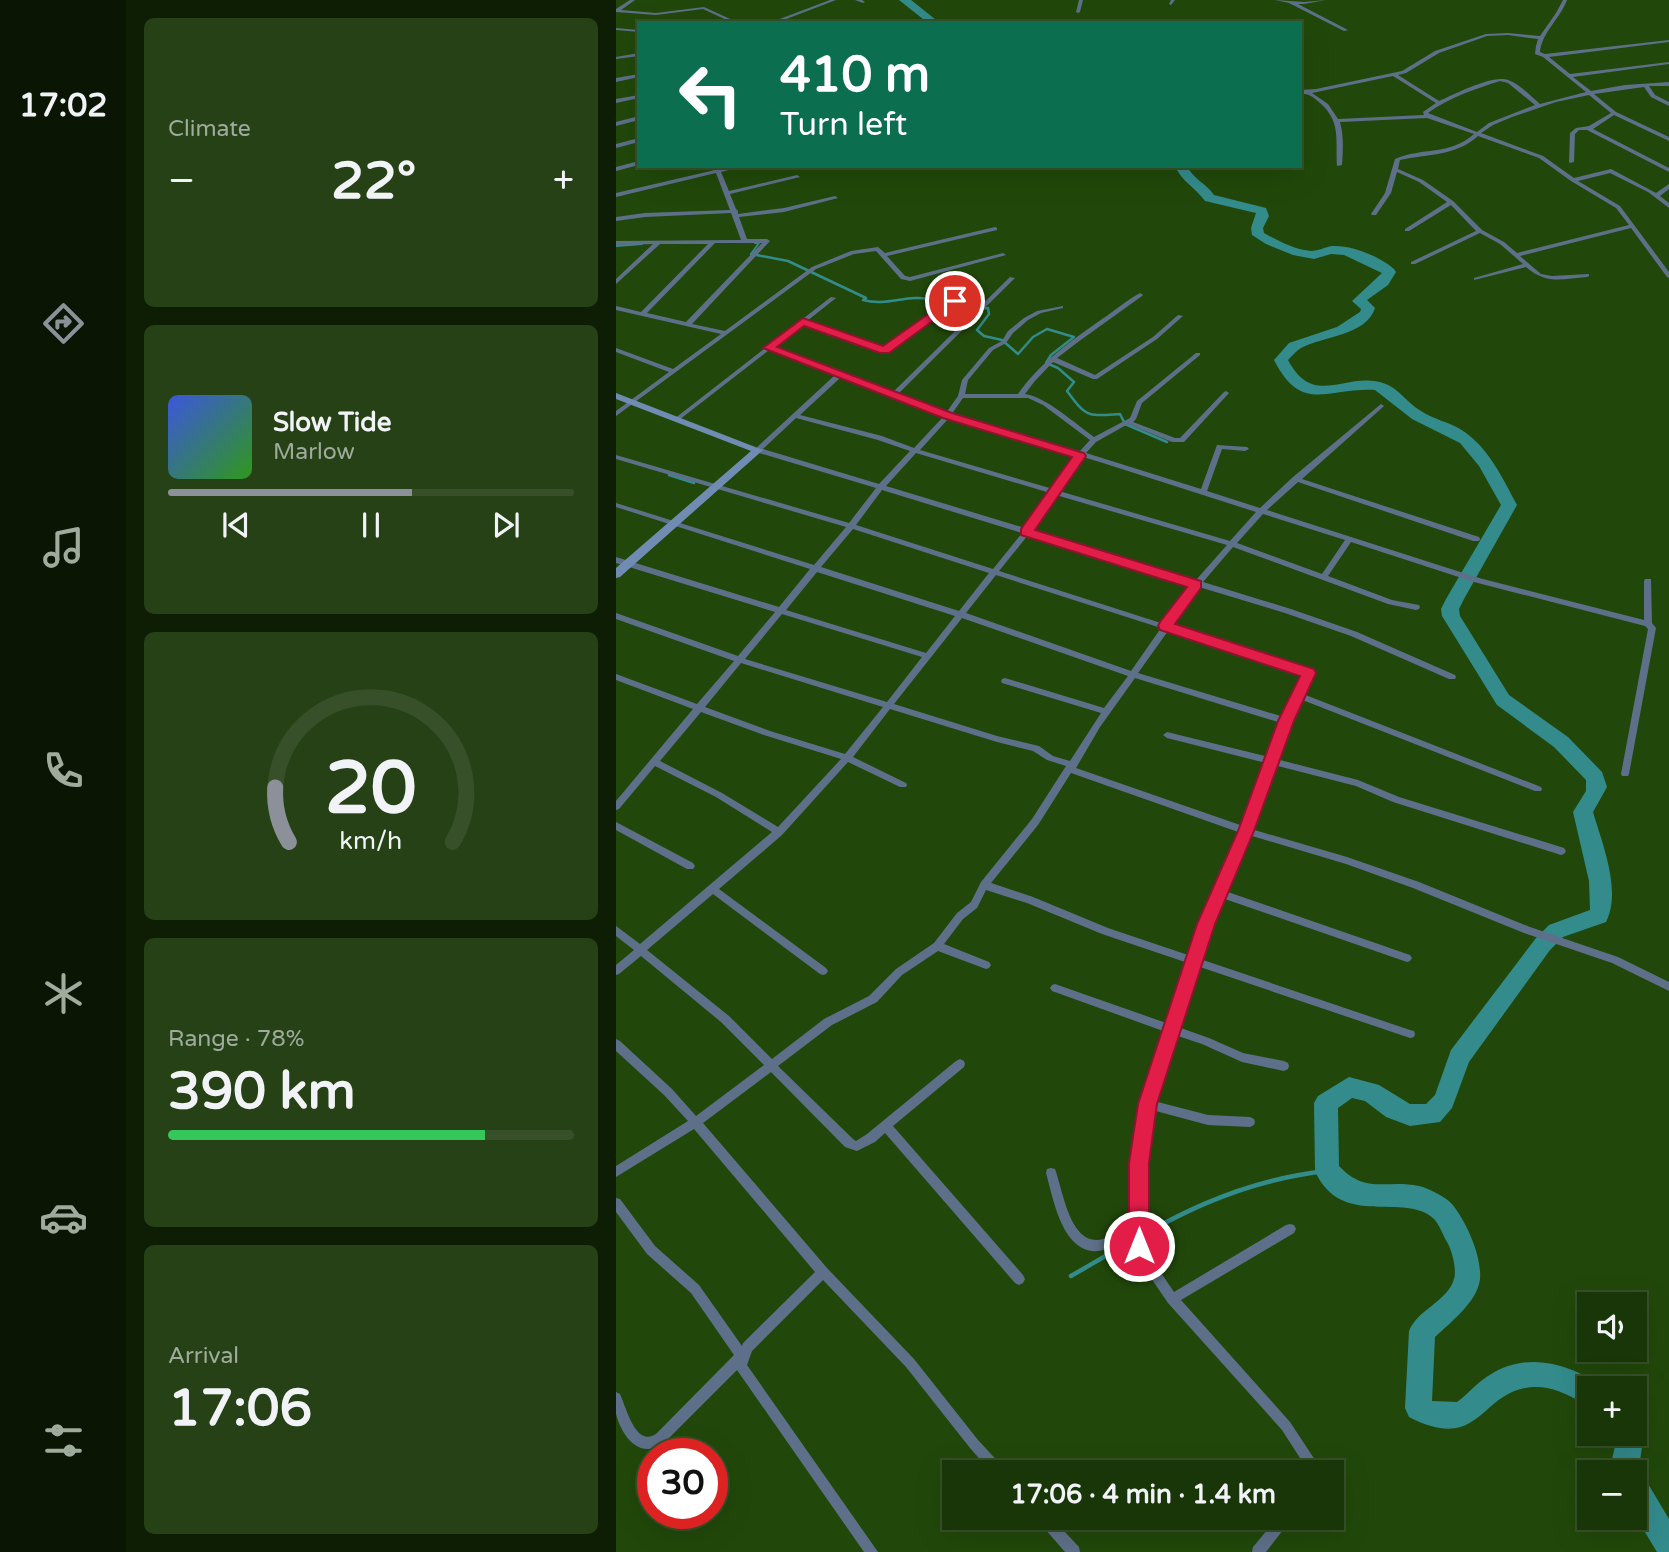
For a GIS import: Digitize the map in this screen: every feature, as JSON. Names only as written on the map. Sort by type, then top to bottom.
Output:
[{"type":"main road","points":[[616,396],[758,450],[616,574]]},
{"type":"street","points":[[616,11],[633,0]]},
{"type":"street","points":[[704,8],[711,0]]},
{"type":"street","points":[[776,21],[834,0]]},
{"type":"street","points":[[857,0],[863,2]]},
{"type":"street","points":[[1078,12],[1082,0]]},
{"type":"street","points":[[1278,0],[1304,4],[1324,0]]},
{"type":"street","points":[[1565,0],[1563,8],[1540,38],[1536,53],[1545,56],[1614,113],[1669,139]]},
{"type":"street","points":[[1287,1],[1346,30]]},
{"type":"street","points":[[616,11],[668,13],[704,8],[733,21]]},
{"type":"street","points":[[668,13],[669,21]]},
{"type":"street","points":[[616,29],[637,31]]},
{"type":"street","points":[[1302,91],[1414,68],[1437,52],[1486,35],[1508,34],[1540,38]]},
{"type":"street","points":[[1545,56],[1669,41]]},
{"type":"street","points":[[1650,43],[1666,63]]},
{"type":"street","points":[[616,58],[637,54]]},
{"type":"street","points":[[1568,76],[1666,63]]},
{"type":"street","points":[[1393,74],[1439,103]]},
{"type":"street","points":[[616,80],[637,75]]},
{"type":"street","points":[[1428,116],[1426,113],[1439,103],[1500,79],[1510,82],[1540,107]]},
{"type":"street","points":[[1374,214],[1388,193],[1398,159],[1456,149],[1469,143],[1490,125],[1540,107],[1591,94],[1669,84]]},
{"type":"street","points":[[1645,85],[1653,96],[1669,104]]},
{"type":"street","points":[[1308,92],[1324,104],[1338,121],[1342,136],[1339,165]]},
{"type":"street","points":[[616,101],[637,96]]},
{"type":"street","points":[[1571,162],[1572,134],[1578,129],[1590,128],[1614,113]]},
{"type":"street","points":[[1338,121],[1428,116],[1541,157],[1573,180],[1611,201],[1633,226],[1669,276]]},
{"type":"street","points":[[616,124],[637,119]]},
{"type":"street","points":[[1590,128],[1669,170]]},
{"type":"street","points":[[1658,134],[1669,129]]},
{"type":"street","points":[[616,146],[637,141]]},
{"type":"street","points":[[616,169],[637,164]]},
{"type":"street","points":[[616,195],[718,169],[745,240]]},
{"type":"street","points":[[1394,169],[1421,181],[1451,202],[1480,231],[1547,278],[1587,275]]},
{"type":"street","points":[[1573,180],[1611,171],[1669,206]]},
{"type":"street","points":[[728,192],[797,177]]},
{"type":"street","points":[[1656,196],[1669,186]]},
{"type":"street","points":[[616,219],[784,210],[835,198]]},
{"type":"street","points":[[1407,230],[1451,202]]},
{"type":"street","points":[[1516,255],[1633,226]]},
{"type":"street","points":[[885,255],[995,229]]},
{"type":"street","points":[[1413,263],[1480,231]]},
{"type":"street","points":[[616,243],[745,240],[766,242],[688,324]]},
{"type":"street","points":[[643,314],[714,241]]},
{"type":"street","points":[[616,282],[659,242]]},
{"type":"street","points":[[616,414],[822,264],[873,248],[882,251],[906,279],[1003,255]]},
{"type":"street","points":[[1476,279],[1527,265]]},
{"type":"street","points":[[893,396],[1012,278]]},
{"type":"street","points":[[1021,395],[1031,379],[1053,359],[1140,295]]},
{"type":"street","points":[[677,419],[833,299]]},
{"type":"street","points":[[803,322],[885,350],[955,301]]},
{"type":"street","points":[[616,807],[881,487],[947,416],[961,396],[965,380],[991,349],[1004,342],[1010,332],[1026,319],[1039,312],[1061,307]]},
{"type":"street","points":[[616,308],[725,333]]},
{"type":"street","points":[[1053,359],[1095,378],[1155,338],[1180,316]]},
{"type":"street","points":[[769,348],[947,416],[1105,461],[1477,580],[1648,624],[1652,628],[1650,650],[1625,775]]},
{"type":"street","points":[[616,350],[674,371]]},
{"type":"street","points":[[616,971],[779,832],[847,758],[1026,532],[1094,440],[1128,422],[1135,416],[1139,402],[1198,354]]},
{"type":"street","points":[[758,450],[838,376]]},
{"type":"street","points":[[1128,422],[1174,440],[1182,440],[1226,393]]},
{"type":"street","points":[[961,396],[1029,396],[1045,404],[1094,440]]},
{"type":"street","points":[[616,1172],[696,1122],[828,1022],[873,999],[899,972],[937,946],[960,916],[974,905],[984,885],[1035,822],[1106,712],[1196,584],[1261,512],[1381,406]]},
{"type":"street","points":[[796,416],[880,438],[1232,544],[1391,602],[1416,607]]},
{"type":"street","points":[[1203,493],[1219,447],[1245,449]]},
{"type":"street","points":[[758,450],[1342,630],[1452,677]]},
{"type":"street","points":[[616,457],[851,526],[1309,673],[1286,721],[1246,831],[1193,961],[1170,1029],[1148,1104],[1139,1163],[1138,1228],[1139,1246],[1172,1299],[1286,1426],[1309,1460]]},
{"type":"street","points":[[1297,479],[1476,539]]},
{"type":"street","points":[[616,505],[959,614],[1132,674],[1286,721]]},
{"type":"street","points":[[1324,576],[1349,540]]},
{"type":"street","points":[[616,560],[927,656]]},
{"type":"street","points":[[1648,581],[1648,624]]},
{"type":"street","points":[[616,616],[740,660],[997,739],[1036,748],[1071,767],[1246,831],[1359,865],[1527,930],[1615,960],[1669,987]]},
{"type":"street","points":[[616,677],[847,758],[904,785]]},
{"type":"street","points":[[1005,681],[1106,712]]},
{"type":"street","points":[[1300,695],[1538,789]]},
{"type":"street","points":[[1167,734],[1358,783],[1396,800],[1561,851]]},
{"type":"street","points":[[654,762],[719,795],[779,832]]},
{"type":"street","points":[[616,826],[690,866]]},
{"type":"street","points":[[984,885],[1193,961],[1410,1034]]},
{"type":"street","points":[[714,890],[823,971]]},
{"type":"street","points":[[1220,893],[1407,958]]},
{"type":"street","points":[[616,930],[725,1019],[849,1143],[857,1146],[886,1126],[960,1064]]},
{"type":"street","points":[[937,946],[986,965]]},
{"type":"street","points":[[1055,988],[1205,1041],[1242,1057],[1284,1066]]},
{"type":"street","points":[[616,1044],[696,1122],[823,1272],[910,1363],[989,1460]]},
{"type":"street","points":[[1148,1104],[1208,1119],[1250,1122]]},
{"type":"street","points":[[886,1126],[1019,1279]]},
{"type":"street","points":[[1051,1173],[1070,1230],[1079,1240],[1090,1246],[1104,1244],[1133,1228],[1138,1228]]},
{"type":"street","points":[[616,1203],[651,1250],[695,1289],[742,1356],[740,1366],[746,1375],[872,1552]]},
{"type":"street","points":[[1172,1299],[1290,1229]]},
{"type":"street","points":[[616,1398],[635,1438],[643,1444],[660,1439],[823,1272]]},
{"type":"street","points":[[1054,1530],[1074,1552]]},
{"type":"street","points":[[1258,1552],[1276,1530]]},
{"type":"waterway","points":[[904,0],[932,21]]},
{"type":"waterway","points":[[1182,168],[1186,177],[1202,187],[1209,198],[1262,211],[1263,216],[1257,228],[1258,235],[1291,250],[1311,255],[1332,250],[1354,254],[1371,260],[1389,272],[1383,282],[1359,301],[1368,308],[1366,314],[1342,330],[1294,346],[1281,360],[1291,379],[1302,386],[1323,391],[1362,385],[1379,386],[1412,412],[1456,433],[1481,456],[1509,505],[1455,599],[1450,609],[1451,616],[1503,700],[1561,742],[1595,777],[1596,791],[1583,812],[1599,881],[1599,916],[1556,931],[1543,944],[1459,1057],[1444,1101],[1432,1114],[1410,1115],[1394,1109],[1371,1092],[1349,1087],[1326,1103],[1327,1171],[1343,1187],[1363,1196],[1419,1198],[1442,1210],[1462,1244],[1468,1279],[1455,1302],[1422,1331],[1418,1408],[1440,1416],[1452,1417],[1472,1408],[1493,1388],[1505,1381],[1529,1374],[1553,1376],[1577,1385]]},
{"type":"waterway","points":[[751,254],[759,243],[755,243]]},
{"type":"waterway","points":[[616,246],[642,244]]},
{"type":"waterway","points":[[751,254],[758,255]]},
{"type":"waterway","points":[[751,254],[788,261],[866,298],[863,300],[881,302],[924,298],[933,300],[935,307],[941,309],[988,308],[989,314],[977,330],[984,336],[1002,340],[1018,354],[1033,337],[1047,329],[1074,337],[1051,355],[1046,363],[1058,368],[1074,382],[1067,391],[1079,406],[1094,415],[1120,414],[1125,424],[1167,442]]},
{"type":"waterway","points":[[669,475],[694,483]]},
{"type":"waterway","points":[[1071,1276],[1163,1224],[1224,1196],[1256,1185],[1327,1171]]},
{"type":"waterway","points":[[1626,1460],[1628,1446]]},
{"type":"waterway","points":[[1647,1509],[1669,1546]]},
{"type":"route","points":[[955,301],[885,350],[803,322],[769,348],[947,416],[1080,456],[1026,532],[1196,584],[1166,626],[1309,673],[1286,721],[1246,831],[1206,924],[1170,1029],[1148,1104],[1139,1163],[1139,1246]]}]
